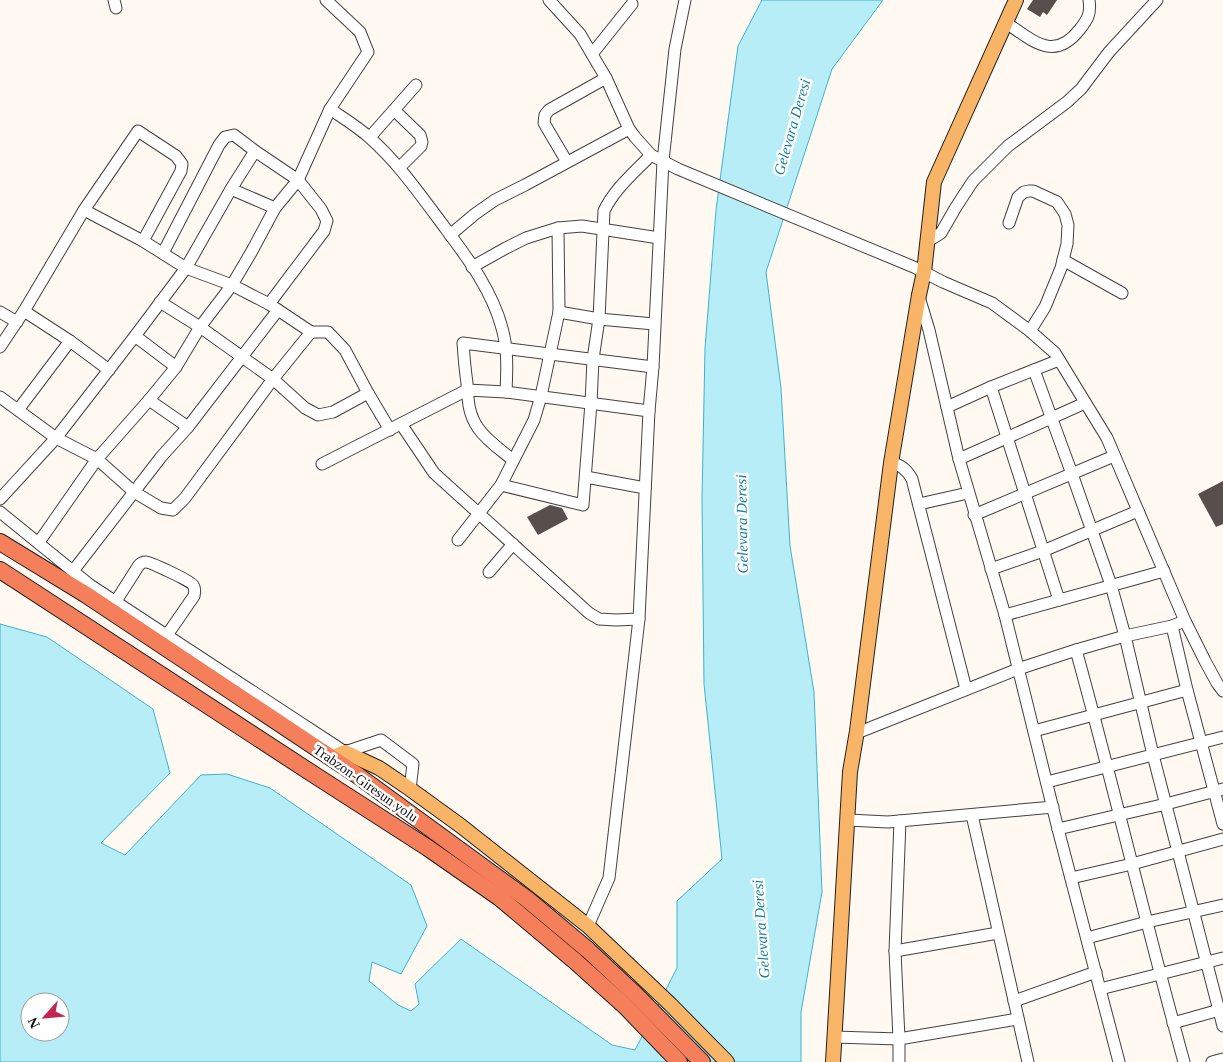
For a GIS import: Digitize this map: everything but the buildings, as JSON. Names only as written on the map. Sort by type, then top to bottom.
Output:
[{"type":"highway","name":"Trabzon-Giresun yolu","points":[[0,542],[87,589],[338,755],[357,775],[527,899],[588,950],[679,1062]]},
{"type":"highway","name":"Trabzon-Giresun yolu","points":[[0,570],[428,848],[500,898],[575,961],[630,1001],[702,1062]]},
{"type":"main road","points":[[833,1062],[850,772],[857,732],[891,463],[919,295],[920,270],[928,239],[934,182],[1016,0]]},
{"type":"main road","points":[[338,755],[379,768],[410,789],[461,826],[588,926],[727,1062]]},
{"type":"street","points":[[39,542],[96,459],[176,367],[200,327],[232,285],[275,208],[298,180],[330,109],[368,52],[360,32],[326,0]]},
{"type":"street","points":[[549,0],[580,34],[606,78],[629,128],[651,155],[678,169],[920,270],[992,303],[1030,331],[1054,353],[1106,438],[1185,621],[1221,685]]},
{"type":"street","points":[[588,926],[609,878],[639,619],[648,411],[653,367],[663,161],[675,49],[684,0]]},
{"type":"street","points":[[1005,22],[1041,46],[1061,45],[1073,38],[1087,20],[1090,7],[1089,0]]},
{"type":"street","points":[[928,239],[941,233],[973,182],[1008,146],[1067,102],[1081,89],[1109,52],[1157,0]]},
{"type":"street","points":[[592,54],[632,4]]},
{"type":"street","points":[[567,162],[544,123],[545,115],[549,110],[606,78]]},
{"type":"street","points":[[370,137],[416,86]]},
{"type":"street","points":[[330,109],[370,137],[400,167],[481,280],[495,306],[507,349],[506,392]]},
{"type":"street","points":[[394,110],[420,135],[422,142],[421,146],[400,167]]},
{"type":"street","points":[[450,235],[495,200],[525,186],[629,128]]},
{"type":"street","points":[[0,347],[24,311],[84,210],[138,131],[176,156],[182,164],[181,171],[143,241]]},
{"type":"street","points":[[73,571],[161,457],[188,427],[241,356],[324,231],[326,221],[322,209],[298,180],[234,135],[225,137],[218,144],[163,253]]},
{"type":"street","points":[[0,498],[56,438],[186,268],[255,151]]},
{"type":"street","points":[[501,485],[583,505],[593,359],[599,319],[604,211],[616,192],[651,155]]},
{"type":"street","points":[[231,189],[275,208]]},
{"type":"street","points":[[1009,223],[1021,194],[1024,192],[1034,192],[1057,202],[1065,214],[1068,225],[1067,244],[1063,260],[1045,307],[1030,331]]},
{"type":"street","points":[[84,210],[143,241],[186,268],[232,285],[273,307],[312,332],[328,332],[345,350],[390,430]]},
{"type":"street","points":[[472,267],[526,238],[558,228],[582,226],[659,238]]},
{"type":"street","points":[[458,540],[501,485],[534,420],[559,312],[558,228]]},
{"type":"street","points":[[1063,260],[1122,293]]},
{"type":"street","points":[[919,295],[959,459],[1005,615],[1058,829],[1119,1062]]},
{"type":"street","points":[[160,302],[241,356],[273,379],[305,408],[318,415],[333,412],[368,393]]},
{"type":"street","points":[[24,311],[70,341],[109,370]]},
{"type":"street","points":[[0,312],[17,322]]},
{"type":"street","points":[[559,312],[599,319],[654,324]]},
{"type":"street","points":[[0,397],[56,438],[96,459],[134,492],[161,508],[173,510],[185,498],[273,379],[312,332]]},
{"type":"street","points":[[135,336],[176,367]]},
{"type":"street","points":[[18,410],[70,341]]},
{"type":"street","points":[[513,460],[486,438],[472,417],[467,401],[463,343],[653,367]]},
{"type":"street","points":[[947,407],[1059,360]]},
{"type":"street","points":[[1034,370],[1111,586],[1206,962],[1221,1009],[1223,1026]]},
{"type":"street","points":[[991,387],[1059,600]]},
{"type":"street","points":[[322,464],[467,390],[541,396],[648,411]]},
{"type":"street","points":[[149,400],[188,427]]},
{"type":"street","points":[[959,459],[1085,403]]},
{"type":"street","points":[[401,424],[434,473],[589,613],[599,618],[616,620],[639,619]]},
{"type":"street","points":[[974,515],[1114,456]]},
{"type":"street","points":[[891,463],[897,463],[910,475],[966,689]]},
{"type":"street","points":[[586,477],[645,488]]},
{"type":"street","points":[[919,504],[968,492]]},
{"type":"street","points":[[991,570],[1043,551],[1138,511]]},
{"type":"street","points":[[0,512],[73,571],[87,589],[116,601],[338,755],[381,740],[413,764],[410,789]]},
{"type":"street","points":[[489,572],[513,544]]},
{"type":"street","points":[[116,601],[139,565],[143,562],[154,565],[191,583],[195,590],[194,596],[167,635]]},
{"type":"street","points":[[1005,615],[1164,572]]},
{"type":"street","points":[[857,732],[1018,669],[1076,650],[1185,621]]},
{"type":"street","points":[[1172,626],[1202,743],[1219,790],[1223,824]]},
{"type":"street","points":[[1076,650],[1184,1062]]},
{"type":"street","points":[[1034,731],[1187,690]]},
{"type":"street","points":[[1047,782],[1223,737]]},
{"type":"street","points":[[1058,829],[1219,790]]},
{"type":"street","points":[[848,820],[888,822],[1053,807]]},
{"type":"street","points":[[972,815],[1028,1062]]},
{"type":"street","points":[[899,1062],[895,951],[900,821]]},
{"type":"street","points":[[1071,878],[1132,864],[1223,839]]},
{"type":"street","points":[[1086,938],[1223,905]]},
{"type":"street","points":[[895,951],[998,933]]},
{"type":"street","points":[[1100,989],[1223,958]]},
{"type":"street","points":[[1014,1001],[1096,972]]},
{"type":"street","points":[[1173,1023],[1221,1009]]},
{"type":"street","points":[[834,1036],[899,1039],[1018,1019]]},
{"type":"street","points":[[1212,1062],[1223,1058]]},
{"type":"water","name":"Gelevara Deresi","points":[[762,0],[883,0],[832,69],[766,272],[781,388],[790,546],[814,692],[822,892],[801,1012],[801,1062],[0,1062],[0,624],[47,637],[153,709],[170,773],[101,843],[125,855],[201,775],[227,774],[270,788],[411,885],[427,926],[401,974],[372,962],[369,981],[398,1005],[411,1011],[419,1004],[415,984],[461,939],[612,1045],[635,1050],[677,968],[677,901],[722,859],[704,684],[702,499],[705,348],[716,210],[738,46]]}]
